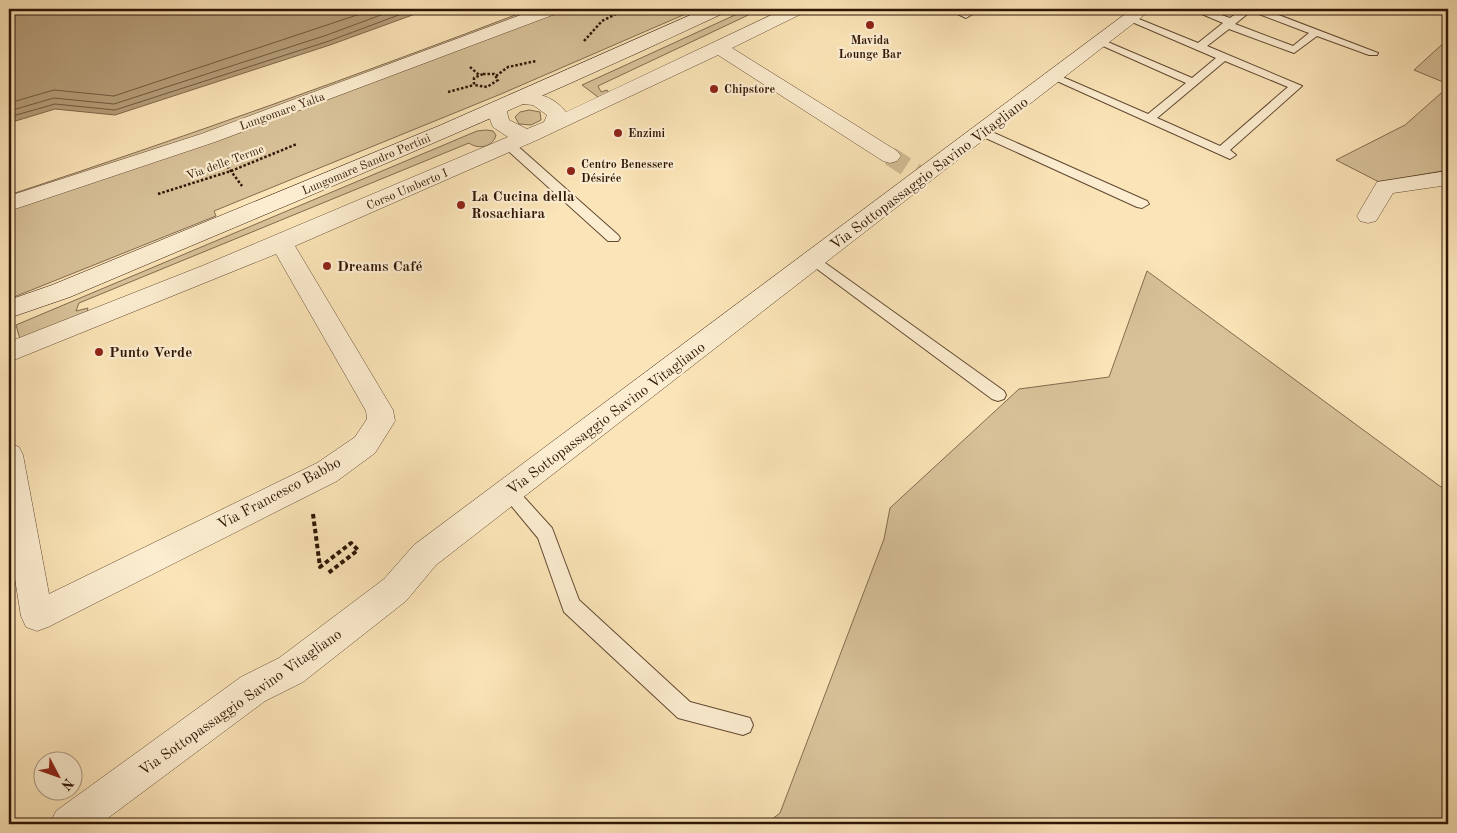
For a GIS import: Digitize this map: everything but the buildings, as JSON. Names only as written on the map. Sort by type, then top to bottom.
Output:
[{"type":"street","name":"Lungomare Yalta","points":[[9,204],[208,138],[552,9]]},
{"type":"street","name":"Lungomare Sandro Pertini","points":[[9,310],[265,207],[510,102],[718,9]]},
{"type":"street","name":"Corso Umberto I","points":[[9,352],[282,243],[530,136],[720,48],[797,9]]},
{"type":"street","name":"Via Sottopassaggio Savino Vitagliano","points":[[69,824],[253,689],[291,670],[395,590],[425,555],[1136,14]]},
{"type":"street","points":[[720,48],[890,156]]},
{"type":"street","points":[[530,136],[515,133],[500,123],[497,112],[510,102],[536,99],[550,106],[557,114],[553,125]]},
{"type":"street","points":[[1368,216],[1385,187],[1448,178]]},
{"type":"street","name":"Via Francesco Babbo","points":[[9,455],[37,616],[327,472],[365,445],[381,421],[378,410],[282,243]]},
{"type":"lane","points":[[952,9],[966,15],[976,9]]},
{"type":"lane","points":[[1195,9],[1294,50],[1316,32]]},
{"type":"lane","points":[[1199,47],[1248,9]]},
{"type":"lane","points":[[1254,9],[1372,53]]},
{"type":"lane","points":[[1054,77],[1227,154],[1296,86],[1199,47],[1136,14]]},
{"type":"lane","points":[[1099,42],[1193,82]]},
{"type":"lane","points":[[1149,119],[1224,57]]},
{"type":"lane","points":[[983,132],[1142,204]]},
{"type":"lane","points":[[509,145],[613,238]]},
{"type":"lane","points":[[814,260],[998,395]]},
{"type":"lane","points":[[508,491],[546,534],[571,606],[685,711],[743,725]]},
{"type":"path","points":[[582,44],[593,28],[610,15],[626,9]]},
{"type":"path","points":[[496,76],[508,67],[536,61]]},
{"type":"path","points":[[474,85],[472,80],[479,75],[487,73],[496,76]]},
{"type":"path","points":[[448,92],[474,85],[491,86],[498,80],[496,76]]},
{"type":"path","points":[[208,138],[245,191]]},
{"type":"path","name":"Via delle Terme","points":[[158,194],[231,171],[297,144]]},
{"type":"path","points":[[308,481],[320,567],[351,543],[358,550],[327,574]]},
{"type":"shaded area","points":[[531,9],[697,9],[501,94],[214,211],[216,216],[9,299],[9,195],[271,105]]},
{"type":"shaded area","points":[[748,9],[761,9],[598,86],[601,92],[607,90],[609,93],[598,97],[582,85]]},
{"type":"shaded area","points":[[1448,39],[1448,84],[1414,70]]},
{"type":"shaded area","points":[[1448,87],[1448,170],[1379,182],[1336,160],[1405,125]]},
{"type":"shaded area","points":[[529,110],[540,112],[541,120],[531,125],[519,124],[515,117],[520,112]]},
{"type":"shaded area","points":[[477,131],[493,131],[496,135],[489,145],[481,147],[469,143],[79,303],[76,311],[88,308],[87,312],[20,339],[16,325]]},
{"type":"shaded area","points":[[1147,271],[1441,487],[1448,487],[1448,824],[766,824],[780,813],[884,539],[890,508],[1019,389],[1109,377]]},
{"type":"water","points":[[9,9],[429,9],[330,45],[115,115],[55,109],[9,123]]},
{"type":"tunnel","points":[[890,156],[919,175]]},
{"type":"place","name":"Mavida Lounge Bar","points":[[870,25]]},
{"type":"place","name":"Chipstore","points":[[714,89]]},
{"type":"place","name":"Enzimi","points":[[618,133]]},
{"type":"place","name":"Centro Benessere Désirée","points":[[571,171]]},
{"type":"place","name":"La Cucina della Rosachiara","points":[[461,205]]},
{"type":"place","name":"Dreams Café","points":[[327,266]]},
{"type":"place","name":"Punto Verde","points":[[99,352]]}]
